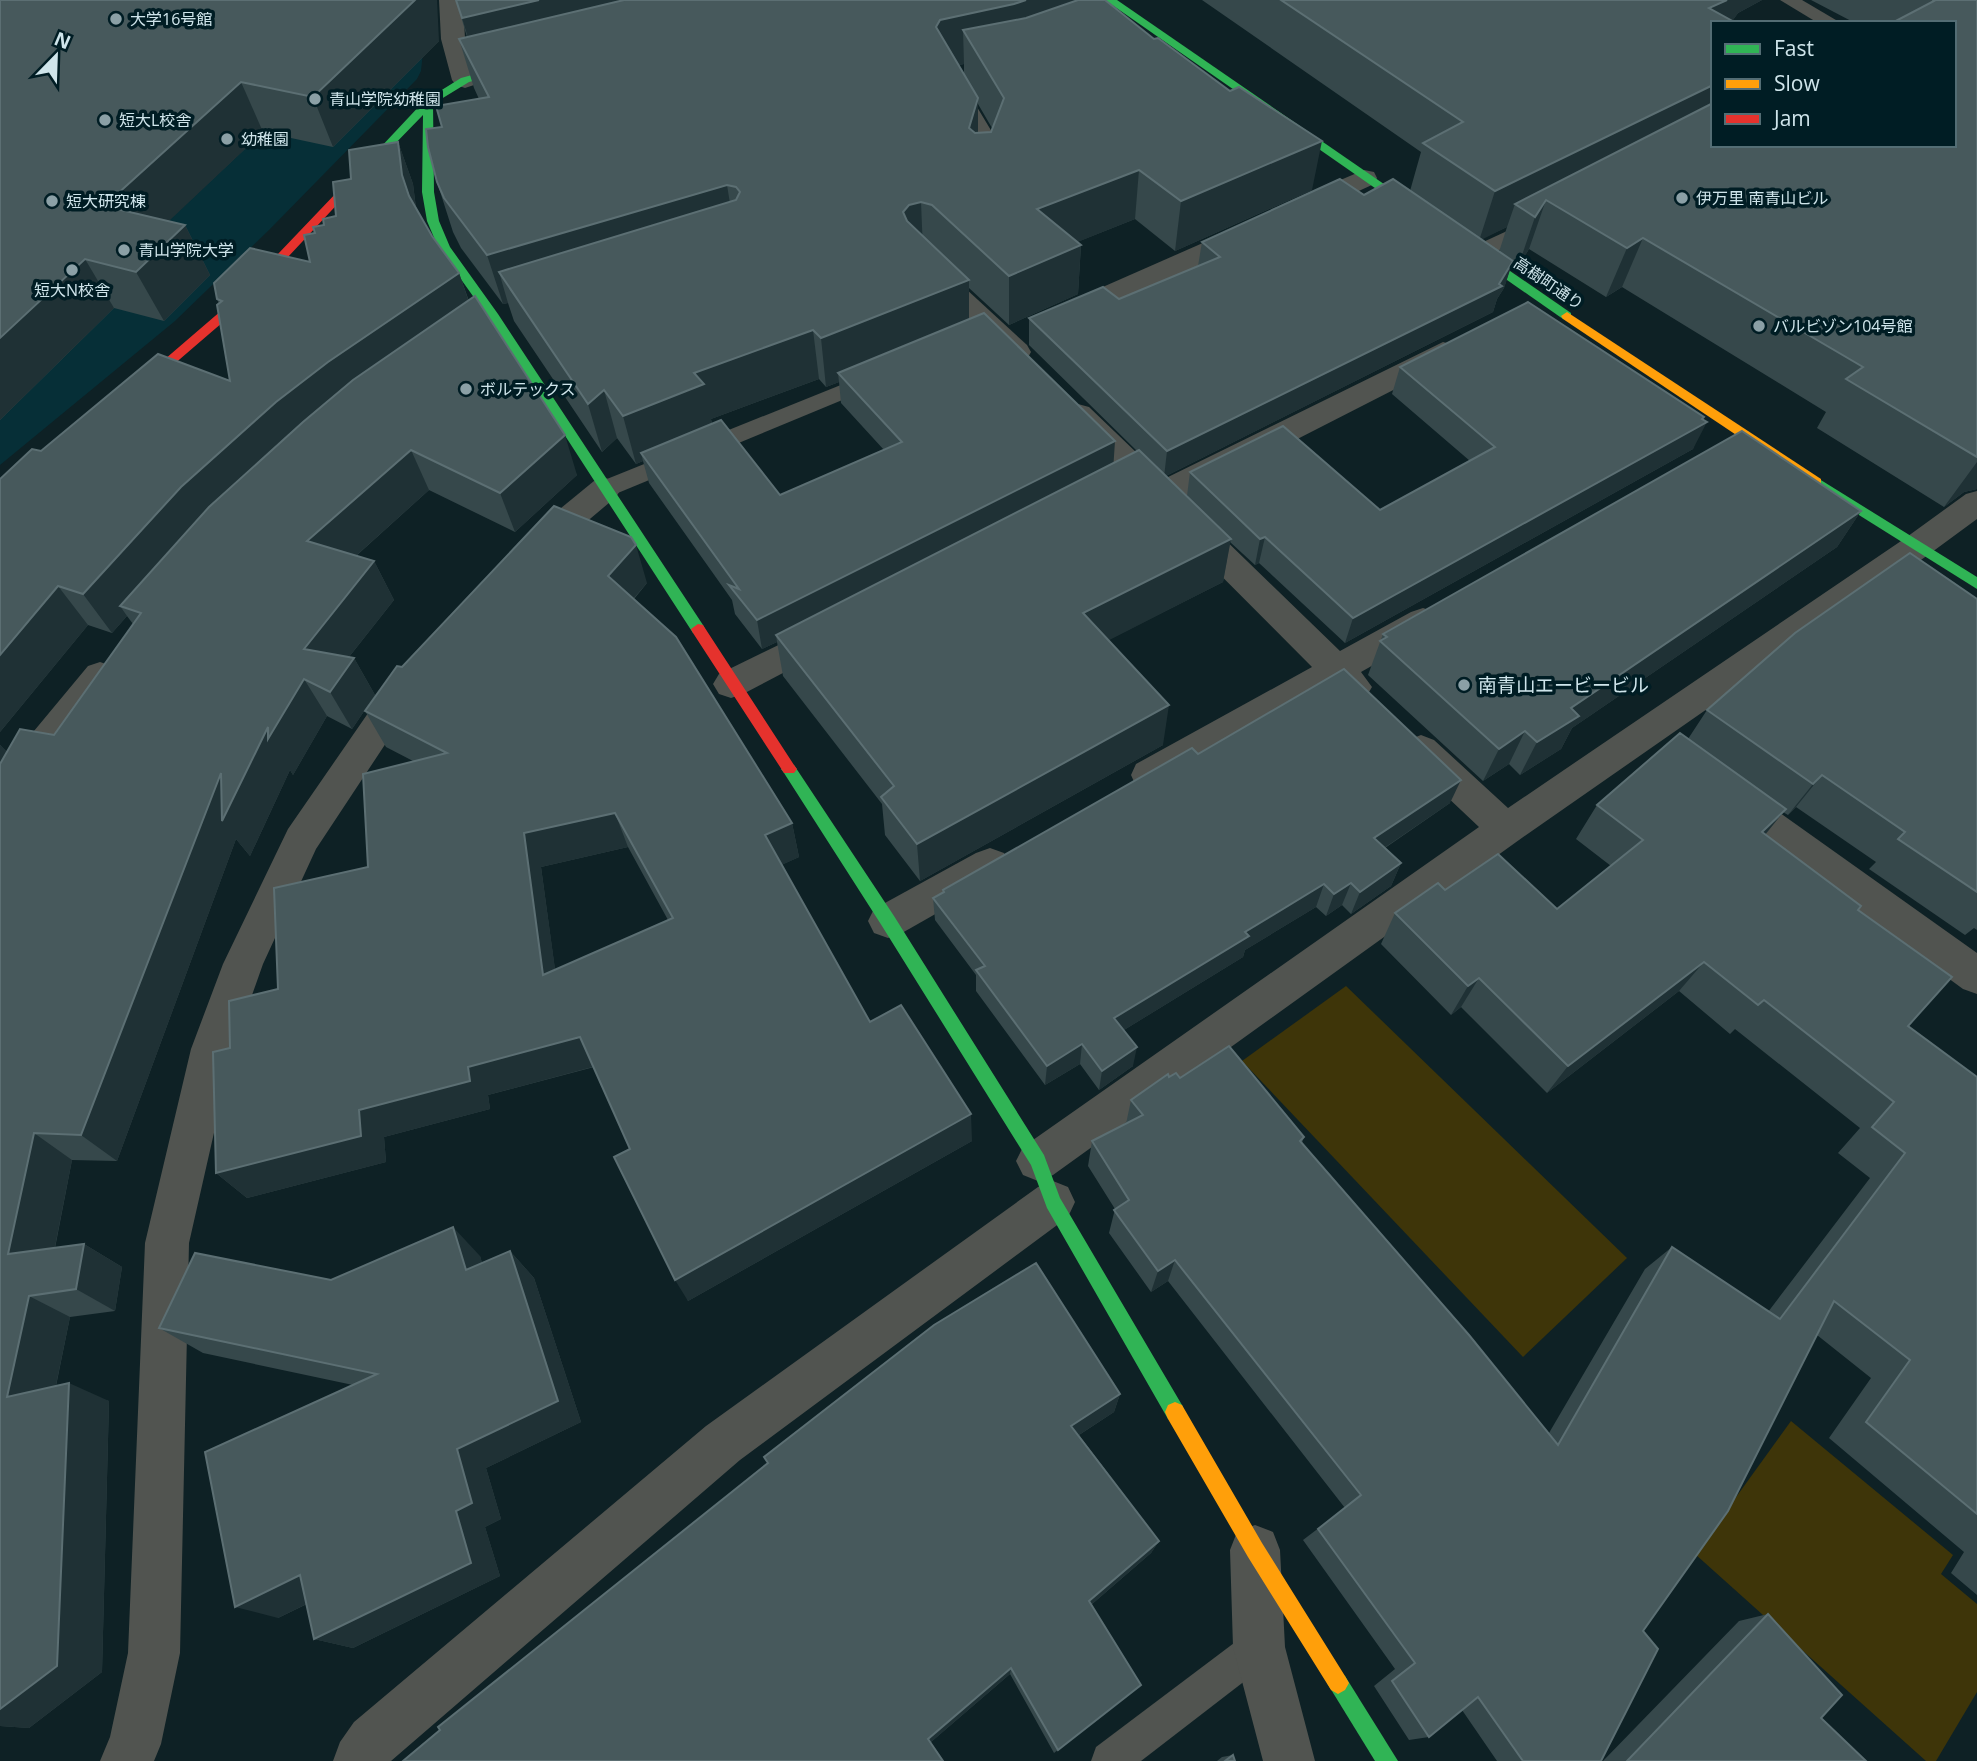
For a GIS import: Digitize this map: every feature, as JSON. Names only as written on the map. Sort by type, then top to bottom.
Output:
[{"type":"street","points":[[451,0],[453,38],[465,79]]},
{"type":"street","name":"高樹町通り","points":[[1110,0],[1545,301],[1731,445],[1916,547],[1977,584]]},
{"type":"street","points":[[122,402],[240,301],[428,103],[465,79],[535,61]]},
{"type":"street","points":[[428,103],[428,186],[434,223],[455,265],[495,319],[888,921],[1045,1181],[1255,1550],[1387,1761]]},
{"type":"street","points":[[1007,333],[1139,283],[1364,178]]},
{"type":"street","points":[[922,263],[1007,333],[1043,379],[1136,486],[1506,829]]},
{"type":"street","points":[[1515,316],[1545,301]]},
{"type":"street","points":[[1136,486],[1466,341]]},
{"type":"street","points":[[510,568],[605,489]]},
{"type":"street","points":[[359,1761],[373,1741],[723,1443],[996,1246],[1045,1181],[1506,829],[1916,547],[1977,502]]},
{"type":"street","points":[[1118,792],[1455,602]]},
{"type":"street","points":[[731,684],[855,621]]},
{"type":"street","points":[[0,821],[43,747],[119,652]]},
{"type":"street","points":[[126,1761],[135,1744],[154,1653],[167,1243],[212,1049],[243,964],[301,840],[393,702],[426,661]]},
{"type":"street","points":[[1643,735],[1977,976]]},
{"type":"street","points":[[888,921],[1021,846]]},
{"type":"street","points":[[1255,1550],[1259,1647],[1289,1761]]},
{"type":"lane","points":[[1789,0],[1828,21]]},
{"type":"lane","points":[[1115,26],[1136,19]]},
{"type":"lane","points":[[961,73],[950,75],[991,147],[982,176]]},
{"type":"lane","points":[[1475,254],[1553,214]]},
{"type":"lane","points":[[605,489],[889,372]]},
{"type":"lane","points":[[1110,1761],[1259,1647]]},
{"type":"shaded area","name":"青山学院大学","points":[[0,0],[427,13],[421,71],[417,79],[269,230],[175,321],[0,465]]},
{"type":"shaded area","points":[[1346,986],[1627,1258],[1523,1357],[1242,1061]]},
{"type":"shaded area","points":[[1791,1421],[1953,1555],[1941,1574],[1977,1604],[1977,1692],[1936,1761],[1926,1761],[1695,1554]]},
{"type":"building","points":[[0,0],[415,0],[313,97],[241,82],[104,206],[185,225],[136,272],[85,259],[0,338]]},
{"type":"building","points":[[456,0],[539,0],[462,18]]},
{"type":"building","points":[[624,0],[1026,0],[940,20],[936,27],[978,98],[969,128],[975,133],[991,132],[1004,98],[963,30],[1026,18],[1078,0],[1105,0],[1154,39],[1158,38],[1230,91],[1239,87],[1322,141],[1181,201],[1139,170],[1037,209],[1081,245],[1009,276],[932,205],[921,202],[909,205],[903,212],[907,221],[969,280],[821,338],[813,330],[694,373],[704,384],[623,416],[604,390],[588,404],[499,272],[736,200],[740,192],[736,187],[727,185],[487,255],[444,198],[437,182],[426,129],[442,127],[436,106],[489,97],[459,39]]},
{"type":"building","points":[[1281,0],[1727,0],[1709,8],[1732,21],[1711,21],[1711,86],[1495,191],[1423,143],[1463,122]]},
{"type":"building","points":[[1977,0],[1977,457],[1846,379],[1863,367],[1643,238],[1627,248],[1546,200],[1535,217],[1515,204],[1711,104],[1711,147],[1956,147],[1956,21],[1896,21],[1934,1]]},
{"type":"building","points":[[398,142],[402,175],[409,196],[432,236],[459,273],[328,362],[276,402],[181,487],[83,594],[58,586],[0,655],[0,479],[32,449],[41,451],[158,354],[230,381],[217,305],[222,301],[217,299],[214,283],[250,248],[310,262],[304,235],[315,233],[313,227],[324,225],[323,219],[336,216],[333,182],[351,179],[349,150]]},
{"type":"building","points":[[1340,179],[1364,195],[1393,179],[1513,261],[1499,284],[1502,286],[1167,451],[1029,318],[1103,287],[1119,299],[1220,257],[1202,242]]},
{"type":"building","points":[[475,296],[565,435],[500,493],[411,450],[307,541],[374,561],[304,649],[354,658],[330,692],[304,679],[268,739],[268,727],[222,821],[221,773],[81,1135],[34,1133],[8,1254],[84,1244],[76,1289],[29,1296],[7,1397],[69,1383],[57,1666],[0,1709],[0,764],[20,729],[54,735],[141,613],[120,606],[209,507],[353,380]]},
{"type":"building","points":[[1528,302],[1704,417],[1702,419],[1707,422],[1353,618],[1265,537],[1260,539],[1190,472],[1283,426],[1380,510],[1495,447],[1400,367]]},
{"type":"building","points":[[984,313],[1115,441],[757,620],[729,585],[739,589],[641,453],[721,420],[780,495],[902,442],[838,373]]},
{"type":"building","points":[[1742,431],[1861,511],[1571,708],[1579,716],[1537,742],[1525,731],[1499,749],[1380,641],[1387,637],[1383,634]]},
{"type":"building","points":[[1139,450],[1231,539],[1083,613],[1169,705],[917,844],[881,797],[894,786],[776,635]]},
{"type":"building","points":[[554,506],[631,537],[636,545],[608,576],[676,637],[792,823],[765,835],[870,1022],[901,1005],[971,1114],[675,1280],[614,1157],[630,1149],[580,1037],[468,1067],[470,1081],[359,1110],[361,1136],[216,1173],[213,1052],[230,1048],[229,1001],[278,989],[274,888],[368,867],[363,774],[447,753],[365,711],[397,666],[402,667]],"holes":[[[615,813],[673,918],[543,975],[524,833]]]},
{"type":"building","points":[[1910,553],[1977,599],[1977,892],[1898,839],[1905,832],[1822,775],[1813,784],[1707,710],[1795,633]]},
{"type":"building","points":[[1344,669],[1461,780],[1374,838],[1401,863],[1360,892],[1351,883],[1334,894],[1324,884],[1245,932],[1249,936],[1114,1018],[1137,1047],[1102,1071],[1082,1044],[1047,1066],[976,970],[985,966],[933,898],[1192,748],[1198,754]]},
{"type":"building","points":[[1680,733],[1786,809],[1762,832],[1861,906],[1858,910],[1952,977],[1908,1026],[1977,1077],[1977,1514],[1866,1422],[1910,1360],[1834,1301],[1728,1511],[1643,1631],[1658,1649],[1601,1761],[1523,1761],[1478,1697],[1429,1737],[1392,1681],[1415,1663],[1318,1529],[1361,1495],[1175,1260],[1158,1271],[1114,1210],[1129,1200],[1092,1141],[1143,1115],[1131,1100],[1168,1074],[1169,1077],[1176,1073],[1180,1078],[1229,1046],[1304,1137],[1300,1141],[1469,1335],[1558,1445],[1672,1247],[1780,1319],[1905,1153],[1872,1127],[1894,1102],[1764,1000],[1758,1005],[1704,962],[1568,1066],[1479,978],[1468,986],[1395,913],[1438,883],[1445,890],[1498,854],[1557,909],[1643,840],[1597,805]]},
{"type":"building","points":[[453,1227],[466,1270],[510,1251],[558,1401],[457,1449],[472,1503],[456,1511],[471,1563],[314,1639],[300,1575],[235,1607],[205,1452],[377,1374],[159,1328],[195,1253],[331,1280]]},
{"type":"building","points":[[1036,1263],[1120,1394],[1071,1426],[1159,1541],[1089,1601],[1141,1685],[1058,1750],[1011,1668],[928,1739],[943,1761],[403,1761],[440,1730],[438,1727],[768,1463],[764,1457],[934,1325]]},
{"type":"building","points":[[1768,1614],[1842,1695],[1821,1718],[1866,1761],[1627,1761]]},
{"type":"traffic: fast","points":[[1110,0],[1567,316]]},
{"type":"traffic: fast","points":[[384,149],[428,103],[465,80],[523,64]]},
{"type":"traffic: fast","points":[[428,103],[428,192],[433,221],[444,247],[494,317],[698,629]]},
{"type":"traffic: fast","points":[[1816,482],[1977,584]]},
{"type":"traffic: fast","points":[[789,769],[1038,1161],[1053,1202],[1175,1412]]},
{"type":"traffic: fast","points":[[1338,1683],[1387,1761]]},
{"type":"traffic: slow","points":[[1567,316],[1816,482]]},
{"type":"traffic: slow","points":[[1175,1412],[1255,1550],[1338,1683]]},
{"type":"traffic: jam","points":[[133,393],[240,301],[384,149]]},
{"type":"traffic: jam","points":[[698,629],[789,769]]},
{"type":"place","name":"大学16号館","points":[[116,19]]},
{"type":"place","name":"青山学院幼稚園","points":[[315,99]]},
{"type":"place","name":"短大L校舎","points":[[105,120]]},
{"type":"place","name":"幼稚園","points":[[227,139]]},
{"type":"place","name":"伊万里 南青山ビル","points":[[1682,198]]},
{"type":"place","name":"短大研究棟","points":[[52,201]]},
{"type":"place","name":"青山学院大学","points":[[124,250]]},
{"type":"place","name":"短大N校舎","points":[[72,270]]},
{"type":"place","name":"バルビゾン104号館","points":[[1759,326]]},
{"type":"place","name":"ボルテックス","points":[[466,389]]},
{"type":"place","name":"南青山エービービル","points":[[1464,685]]}]
